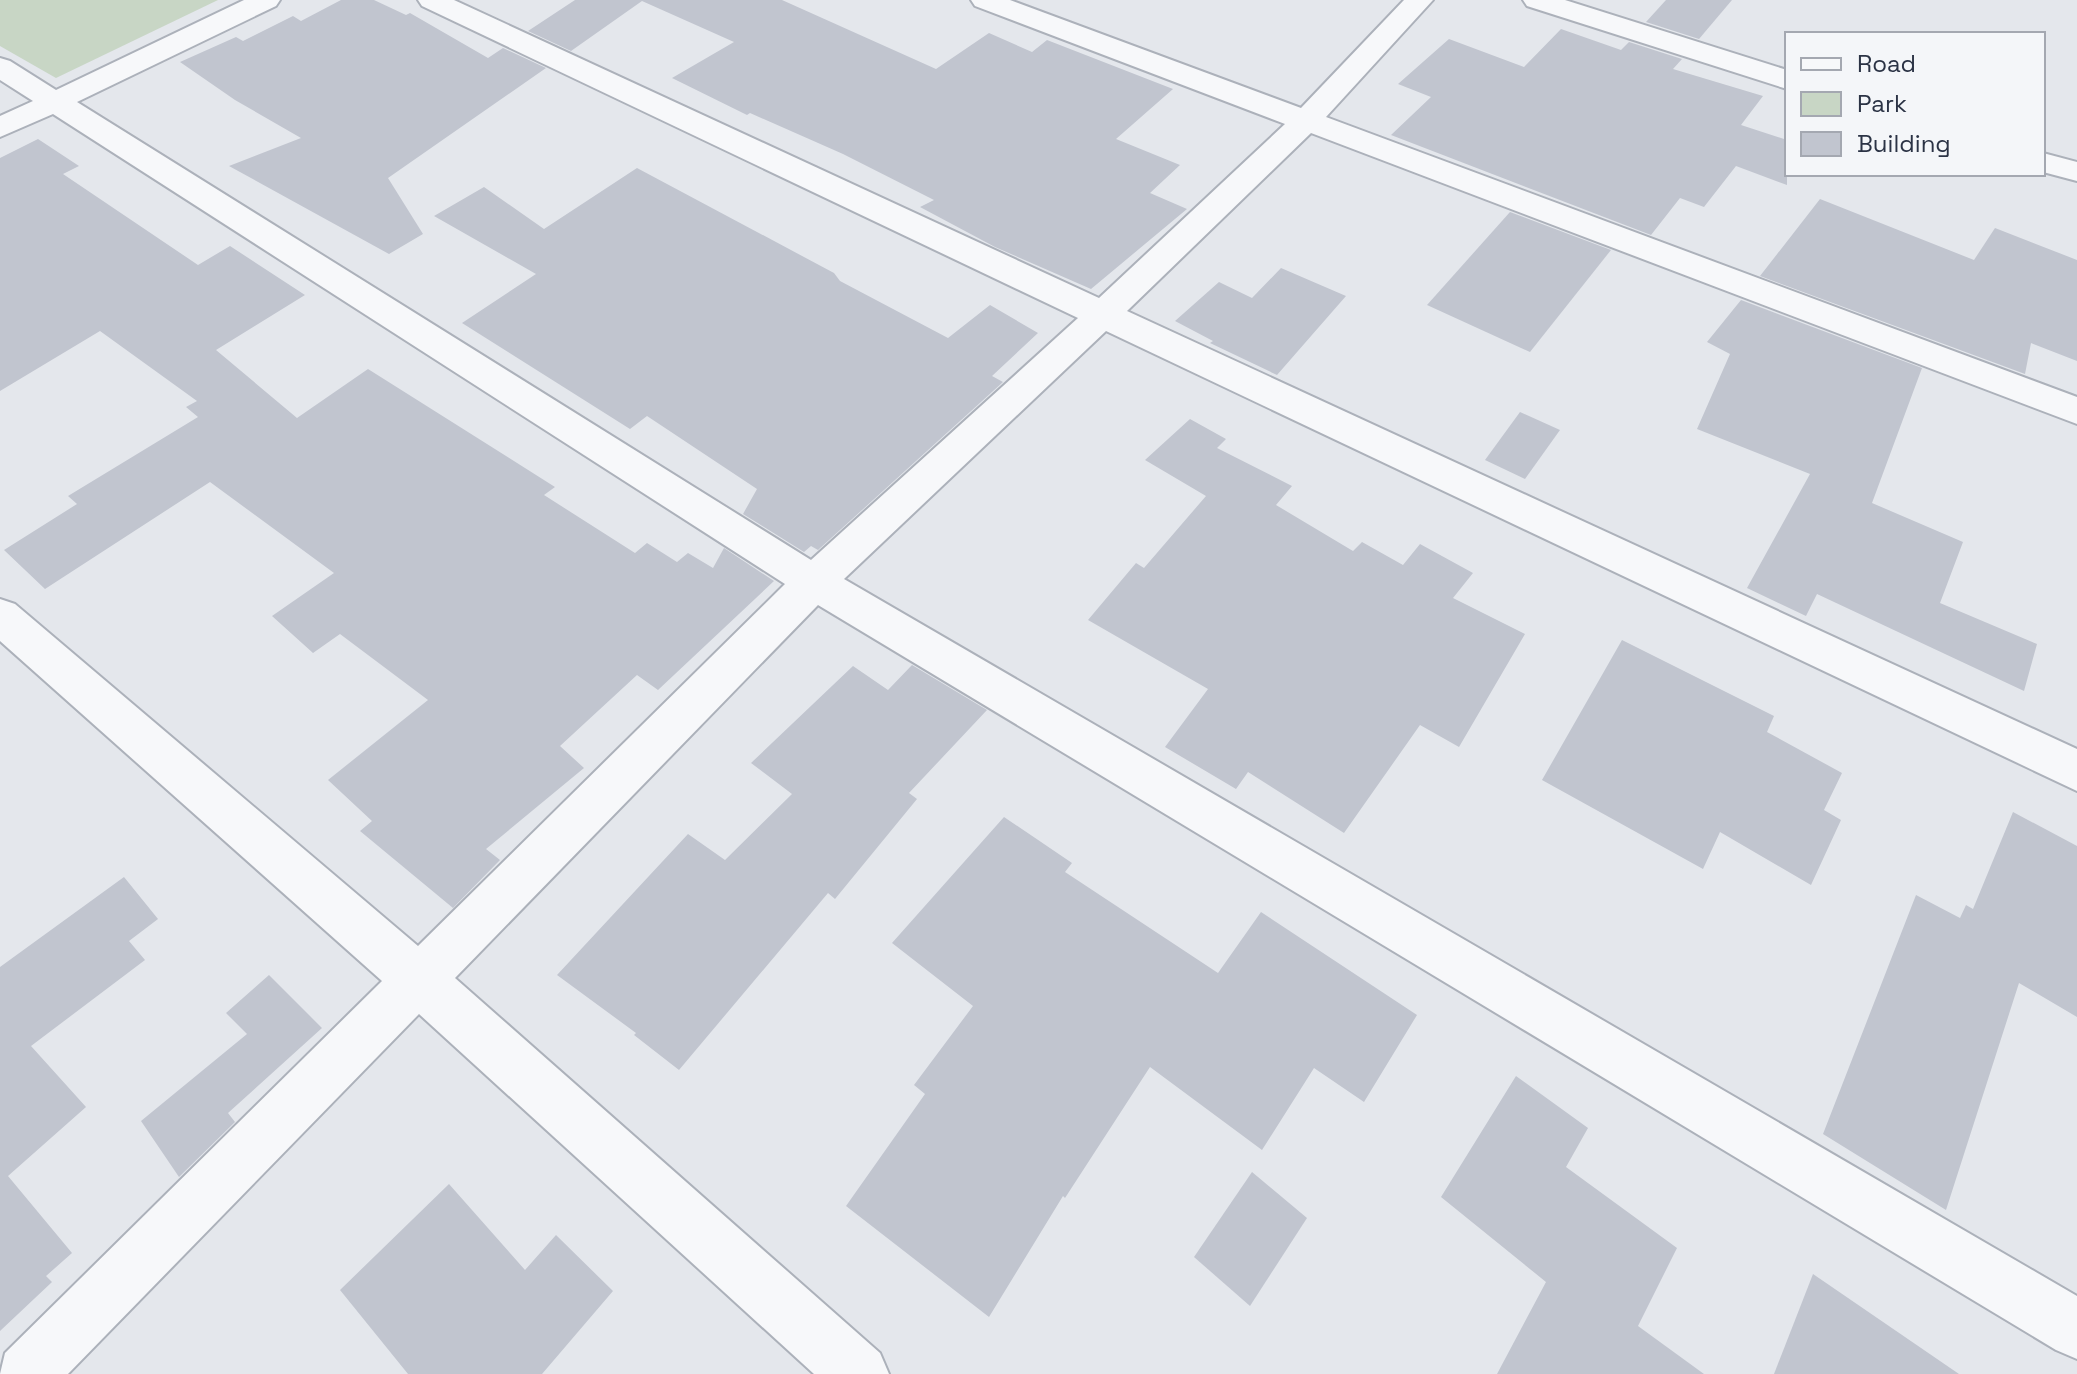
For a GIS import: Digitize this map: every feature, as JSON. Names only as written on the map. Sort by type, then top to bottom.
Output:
[{"type":"street","points":[[0,128],[266,0]]},
{"type":"street","points":[[432,0],[2077,771]]},
{"type":"street","points":[[985,0],[2077,411]]},
{"type":"street","points":[[26,1374],[814,582],[1305,122],[1419,0]]},
{"type":"street","points":[[1537,0],[1785,79]]},
{"type":"street","points":[[0,67],[814,582],[2077,1329]]},
{"type":"street","points":[[2045,163],[2077,172]]},
{"type":"street","points":[[0,616],[417,978],[859,1374]]},
{"type":"green space","points":[[0,0],[218,0],[56,78],[0,46]]},
{"type":"building","points":[[341,0],[374,0],[406,15],[410,13],[488,58],[503,48],[546,68],[388,178],[423,234],[389,254],[229,166],[301,138],[235,100],[180,62],[236,37],[243,41],[293,16],[301,21]]},
{"type":"building","points":[[575,0],[782,0],[936,69],[989,33],[1032,52],[1047,40],[1173,89],[1116,139],[1180,165],[1150,193],[1187,209],[1091,289],[995,247],[920,207],[934,200],[843,154],[750,113],[747,115],[672,78],[734,42],[642,1],[571,51],[528,31]]},
{"type":"building","points":[[1666,0],[1732,0],[1699,39],[1646,22]]},
{"type":"building","points":[[1561,29],[1621,50],[1629,42],[1682,59],[1673,69],[1763,96],[1741,125],[1785,139],[1787,185],[1736,166],[1704,207],[1680,198],[1651,235],[1391,135],[1431,97],[1398,84],[1449,39],[1524,67]]},
{"type":"building","points":[[38,139],[79,166],[63,174],[198,265],[230,246],[305,295],[216,350],[297,418],[368,369],[555,487],[544,495],[635,553],[647,543],[677,562],[688,553],[713,568],[724,548],[774,581],[658,690],[637,675],[560,746],[584,768],[486,849],[500,860],[453,908],[360,831],[372,821],[328,780],[428,700],[340,634],[313,653],[272,616],[334,573],[210,482],[45,589],[4,550],[77,504],[68,496],[198,417],[186,407],[197,401],[100,331],[0,391],[0,158]]},
{"type":"building","points":[[637,168],[948,338],[990,305],[1038,333],[992,376],[1003,382],[818,550],[811,546],[804,552],[743,514],[757,489],[647,416],[630,429],[462,323],[536,274],[434,216],[484,187],[544,229]]},
{"type":"building","points":[[1820,199],[1974,260],[1995,228],[2077,260],[2077,361],[2031,343],[2025,374],[1760,276]]},
{"type":"building","points":[[1510,212],[1611,250],[1530,352],[1427,305]]},
{"type":"building","points":[[1281,268],[1346,296],[1277,375],[1210,343],[1213,341],[1175,321],[1219,282],[1252,298]]},
{"type":"building","points":[[1741,300],[1922,368],[1872,503],[1963,542],[1940,603],[2037,644],[2024,691],[1817,594],[1806,616],[1747,588],[1810,474],[1697,429],[1730,354],[1707,342]]},
{"type":"building","points":[[1520,412],[1560,430],[1525,479],[1485,460]]},
{"type":"building","points":[[1190,419],[1226,439],[1217,448],[1292,486],[1276,505],[1353,551],[1362,542],[1403,565],[1420,544],[1473,573],[1453,598],[1525,634],[1459,747],[1420,725],[1344,833],[1248,772],[1236,789],[1165,747],[1208,689],[1088,620],[1136,563],[1144,568],[1206,496],[1145,460]]},
{"type":"building","points":[[1622,640],[1774,716],[1767,732],[1842,773],[1824,810],[1841,820],[1811,885],[1720,832],[1703,869],[1542,780]]},
{"type":"building","points":[[912,665],[987,710],[909,793],[917,799],[835,899],[828,893],[679,1070],[634,1035],[636,1033],[557,975],[688,834],[725,860],[792,794],[751,763],[853,666],[888,690]]},
{"type":"building","points":[[2013,812],[2077,846],[2077,1017],[2019,983],[1946,1210],[1823,1134],[1916,895],[1960,918],[1966,905],[1973,909]]},
{"type":"building","points":[[1004,817],[1072,863],[1065,872],[1218,973],[1261,912],[1417,1015],[1364,1102],[1314,1068],[1262,1150],[1150,1067],[1065,1198],[1063,1196],[989,1317],[846,1206],[925,1094],[914,1085],[973,1006],[892,943]]},
{"type":"building","points":[[124,877],[158,919],[129,941],[145,960],[31,1046],[86,1107],[8,1176],[72,1253],[46,1276],[52,1282],[0,1331],[0,967]]},
{"type":"building","points":[[269,975],[322,1028],[228,1113],[235,1122],[179,1177],[141,1121],[247,1034],[226,1013]]},
{"type":"building","points":[[1516,1076],[1588,1128],[1566,1167],[1677,1248],[1638,1326],[1704,1374],[1497,1374],[1546,1282],[1441,1197]]},
{"type":"building","points":[[1252,1172],[1307,1218],[1250,1306],[1194,1257]]},
{"type":"building","points":[[449,1184],[525,1270],[556,1235],[613,1291],[542,1374],[408,1374],[340,1290]]},
{"type":"building","points":[[1813,1274],[1959,1374],[1774,1374]]}]
